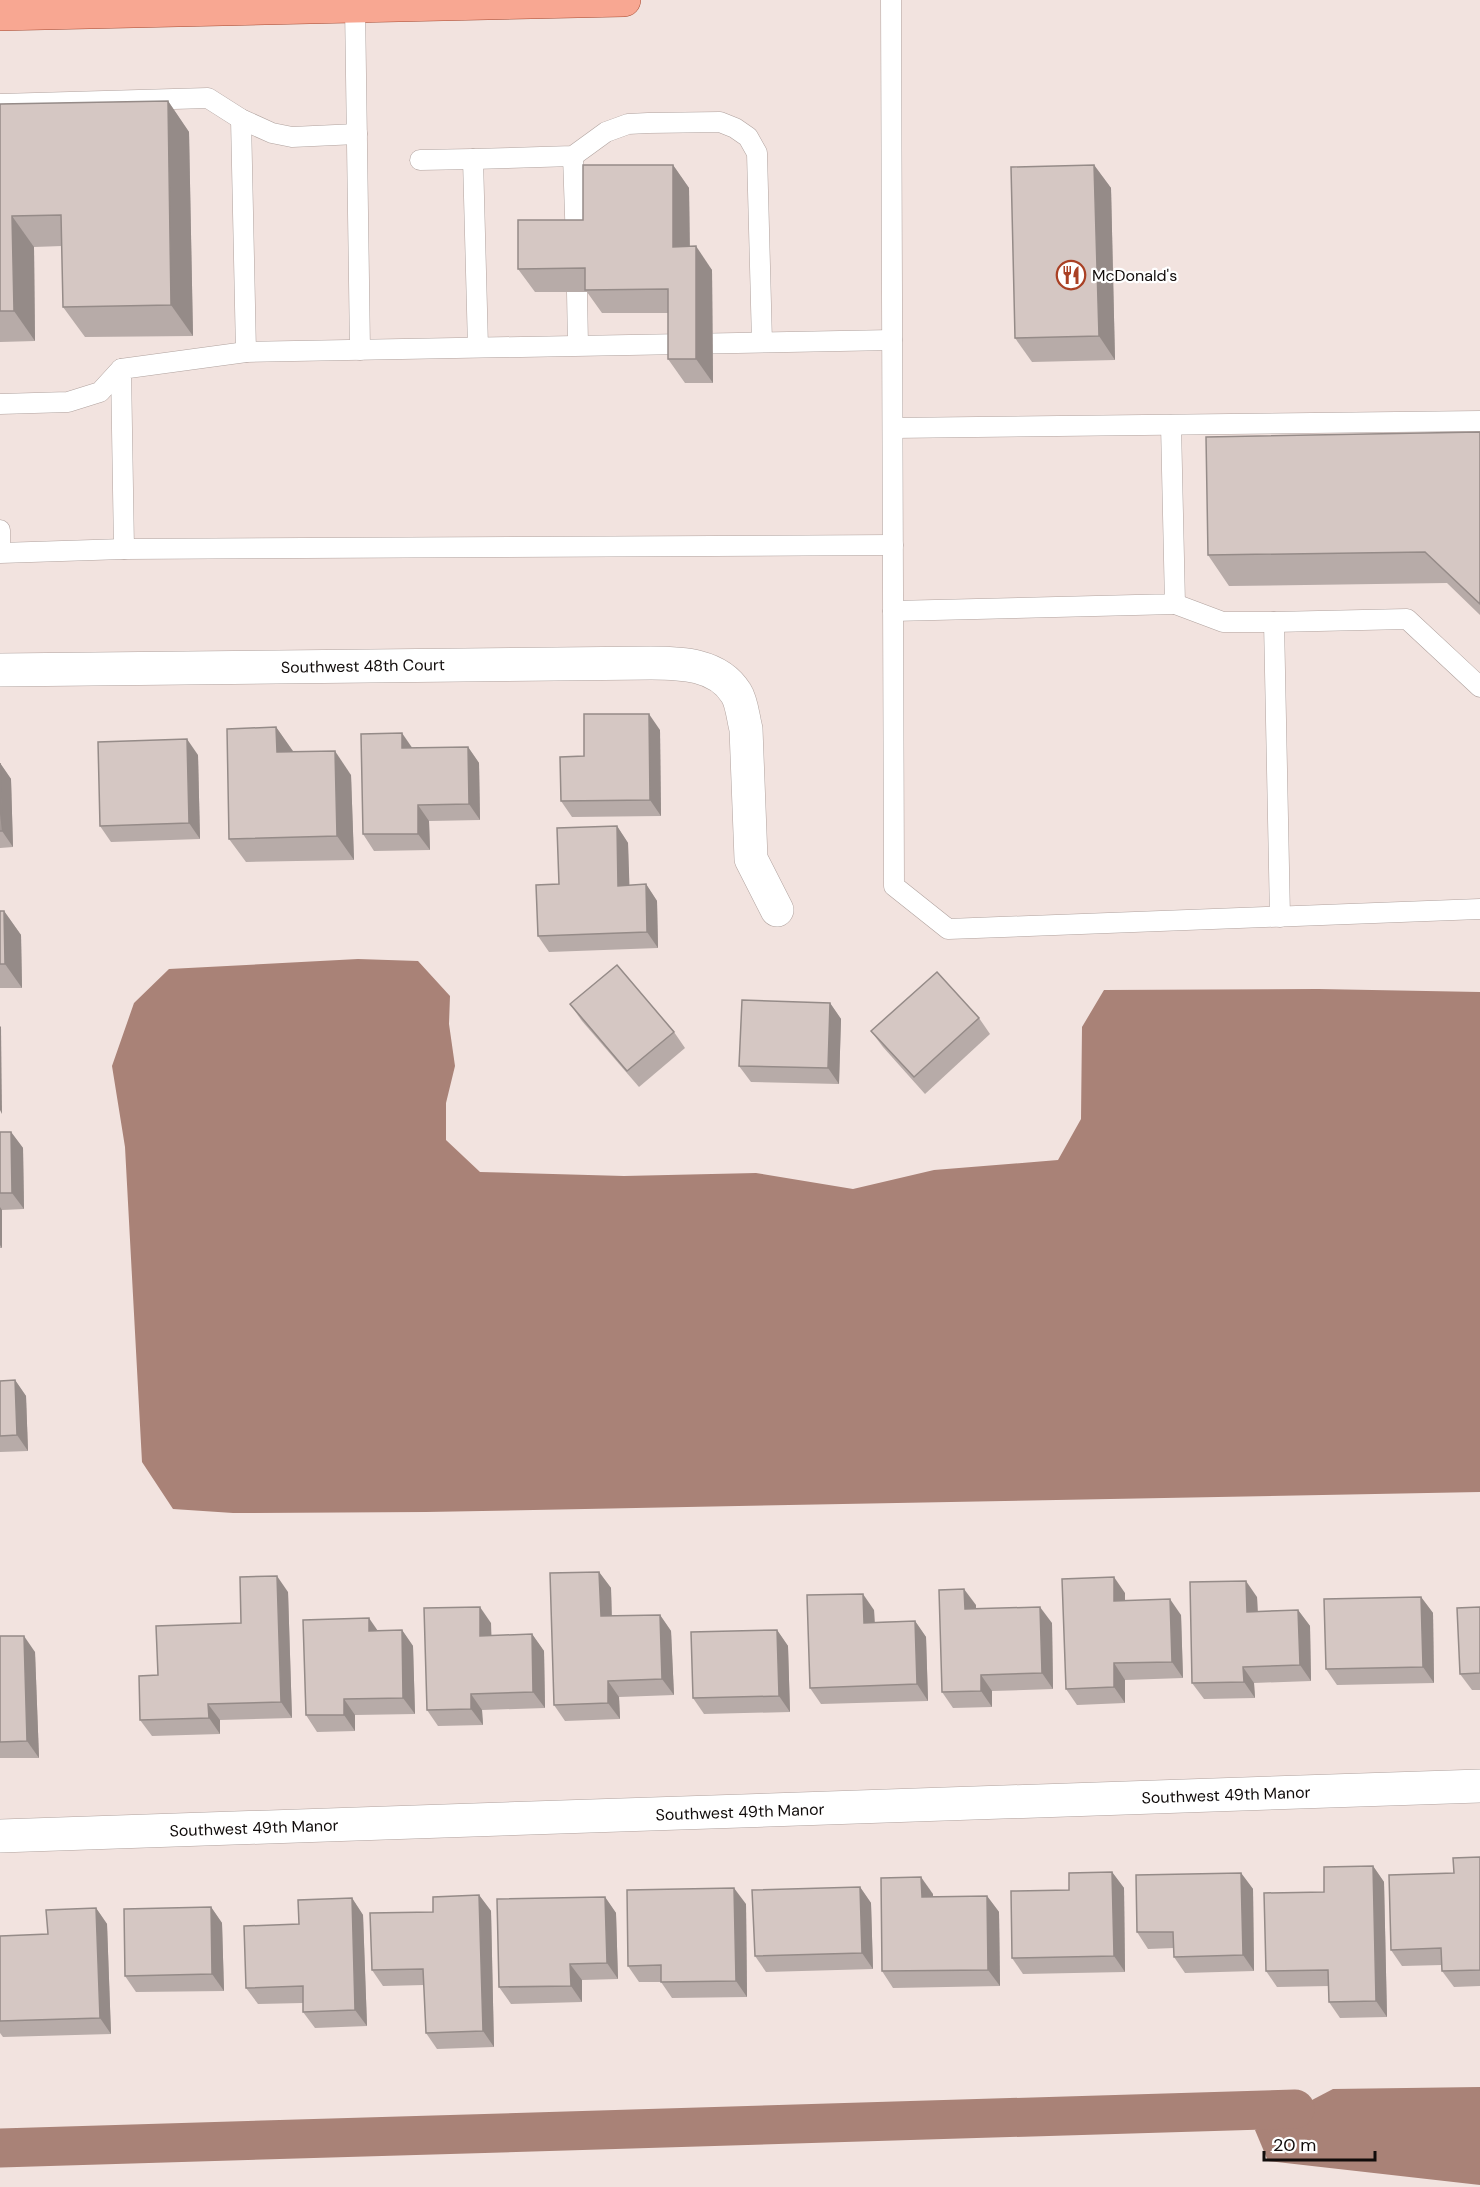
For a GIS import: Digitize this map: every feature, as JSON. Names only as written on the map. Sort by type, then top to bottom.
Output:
[{"type":"main road","points":[[0,14],[624,0]]},
{"type":"street","name":"Southwest 48th Court","points":[[0,670],[651,663],[680,663],[700,667],[723,679],[736,693],[746,729],[751,859],[777,910]]},
{"type":"street","name":"Southwest 49th Manor","points":[[0,1836],[1480,1786]]},
{"type":"lane","points":[[891,0],[894,886],[948,929],[1480,909]]},
{"type":"lane","points":[[355,6],[360,350]]},
{"type":"lane","points":[[0,104],[208,98],[241,119],[272,133],[292,137],[357,134]]},
{"type":"lane","points":[[241,119],[246,352]]},
{"type":"lane","points":[[420,160],[573,156],[606,132],[628,123],[720,122],[735,128],[748,137],[757,153],[762,342]]},
{"type":"lane","points":[[573,156],[576,244]]},
{"type":"lane","points":[[473,159],[478,347]]},
{"type":"lane","points":[[577,292],[578,345]]},
{"type":"lane","points":[[0,404],[68,402],[100,392],[122,369],[246,352],[892,340]]},
{"type":"lane","points":[[122,369],[124,549]]},
{"type":"lane","points":[[892,428],[1480,421]]},
{"type":"lane","points":[[1171,425],[1175,604]]},
{"type":"lane","points":[[0,530],[0,553],[124,549],[892,545]]},
{"type":"lane","points":[[893,611],[1175,604],[1223,622],[1407,619],[1480,687]]},
{"type":"lane","points":[[1274,622],[1280,917]]},
{"type":"shaded area","points":[[358,959],[418,961],[450,996],[449,1024],[455,1066],[446,1103],[446,1140],[480,1172],[624,1176],[756,1173],[853,1189],[934,1170],[1058,1160],[1081,1119],[1082,1027],[1104,990],[1318,989],[1480,992],[1480,1492],[426,1512],[233,1513],[173,1509],[142,1462],[125,1147],[112,1066],[134,1003],[169,969]]},
{"type":"shaded area","points":[[1480,2087],[1480,2185],[1268,2161],[1255,2130],[1333,2089]]},
{"type":"building","points":[[168,101],[171,305],[63,307],[61,215],[12,216],[14,311],[0,311],[0,104]]},
{"type":"building","points":[[583,165],[673,165],[673,247],[696,246],[696,359],[668,359],[668,289],[585,290],[585,268],[518,269],[518,220],[583,220]]},
{"type":"building","name":"McDonald's","points":[[1094,165],[1099,336],[1015,338],[1011,167]]},
{"type":"building","points":[[1480,432],[1480,604],[1425,552],[1208,555],[1206,437]]},
{"type":"building","points":[[584,714],[649,714],[650,800],[561,801],[560,757],[584,756]]},
{"type":"building","points":[[276,727],[277,752],[335,751],[337,836],[229,839],[227,729]]},
{"type":"building","points":[[402,733],[402,748],[468,747],[469,804],[418,805],[418,834],[363,834],[361,734]]},
{"type":"building","points":[[187,739],[189,823],[100,826],[98,742]]},
{"type":"building","points":[[0,763],[2,831],[0,831]]},
{"type":"building","points":[[617,826],[618,886],[646,884],[647,932],[538,936],[536,885],[559,884],[557,828]]},
{"type":"building","points":[[0,911],[4,911],[5,964],[0,964]]},
{"type":"building","points":[[617,965],[674,1032],[627,1071],[570,1004]]},
{"type":"building","points":[[937,972],[979,1018],[914,1077],[871,1031]]},
{"type":"building","points":[[742,1000],[830,1003],[828,1068],[739,1066]]},
{"type":"building","points":[[0,1132],[11,1132],[12,1193],[0,1193]]},
{"type":"building","points":[[15,1380],[17,1435],[0,1436],[0,1381]]},
{"type":"building","points":[[599,1572],[601,1616],[660,1615],[662,1679],[608,1681],[608,1703],[554,1705],[550,1573]]},
{"type":"building","points":[[277,1576],[281,1702],[208,1704],[209,1718],[140,1720],[139,1676],[158,1675],[156,1626],[241,1623],[240,1577]]},
{"type":"building","points":[[1114,1577],[1114,1601],[1170,1599],[1172,1662],[1114,1663],[1114,1687],[1066,1689],[1062,1579]]},
{"type":"building","points":[[1246,1581],[1247,1612],[1298,1610],[1300,1665],[1243,1667],[1244,1682],[1192,1683],[1190,1582]]},
{"type":"building","points":[[964,1589],[965,1609],[1040,1607],[1042,1673],[981,1675],[981,1691],[942,1692],[939,1590]]},
{"type":"building","points":[[863,1594],[864,1623],[915,1621],[917,1684],[810,1688],[807,1595]]},
{"type":"building","points":[[1421,1597],[1423,1667],[1326,1669],[1324,1599]]},
{"type":"building","points":[[480,1607],[480,1636],[532,1634],[533,1692],[471,1694],[471,1709],[427,1710],[424,1608]]},
{"type":"building","points":[[1480,1607],[1480,1673],[1460,1674],[1457,1608]]},
{"type":"building","points":[[369,1618],[369,1631],[402,1630],[403,1698],[344,1699],[344,1715],[306,1715],[303,1620]]},
{"type":"building","points":[[777,1630],[779,1696],[693,1698],[691,1632]]},
{"type":"building","points":[[0,1636],[24,1636],[27,1741],[0,1742]]},
{"type":"building","points":[[1480,1857],[1480,1970],[1442,1971],[1441,1948],[1391,1950],[1389,1875],[1454,1873],[1453,1858]]},
{"type":"building","points":[[1373,1866],[1376,2001],[1329,2002],[1328,1970],[1266,1971],[1264,1893],[1324,1892],[1324,1867]]},
{"type":"building","points":[[1112,1872],[1114,1956],[1012,1958],[1011,1891],[1069,1890],[1069,1873]]},
{"type":"building","points":[[1241,1873],[1243,1955],[1174,1957],[1173,1932],[1137,1932],[1136,1875]]},
{"type":"building","points":[[921,1877],[922,1897],[987,1896],[988,1970],[882,1971],[881,1878]]},
{"type":"building","points":[[860,1887],[862,1953],[755,1956],[752,1890]]},
{"type":"building","points":[[734,1888],[736,1981],[661,1982],[661,1965],[628,1966],[627,1890]]},
{"type":"building","points":[[479,1895],[483,2031],[426,2033],[423,1969],[372,1970],[370,1913],[433,1912],[433,1897]]},
{"type":"building","points":[[605,1897],[607,1963],[570,1964],[571,1986],[499,1987],[497,1899]]},
{"type":"building","points":[[352,1898],[355,2010],[303,2012],[303,1986],[246,1988],[244,1926],[299,1924],[298,1900]]},
{"type":"building","points":[[211,1907],[212,1974],[125,1976],[124,1909]]},
{"type":"building","points":[[96,1908],[100,2018],[0,2021],[0,1936],[48,1934],[46,1910]]},
{"type":"waterway","points":[[0,2148],[1295,2109]]},
{"type":"place","name":"McDonald's","points":[[1071,275]]}]
